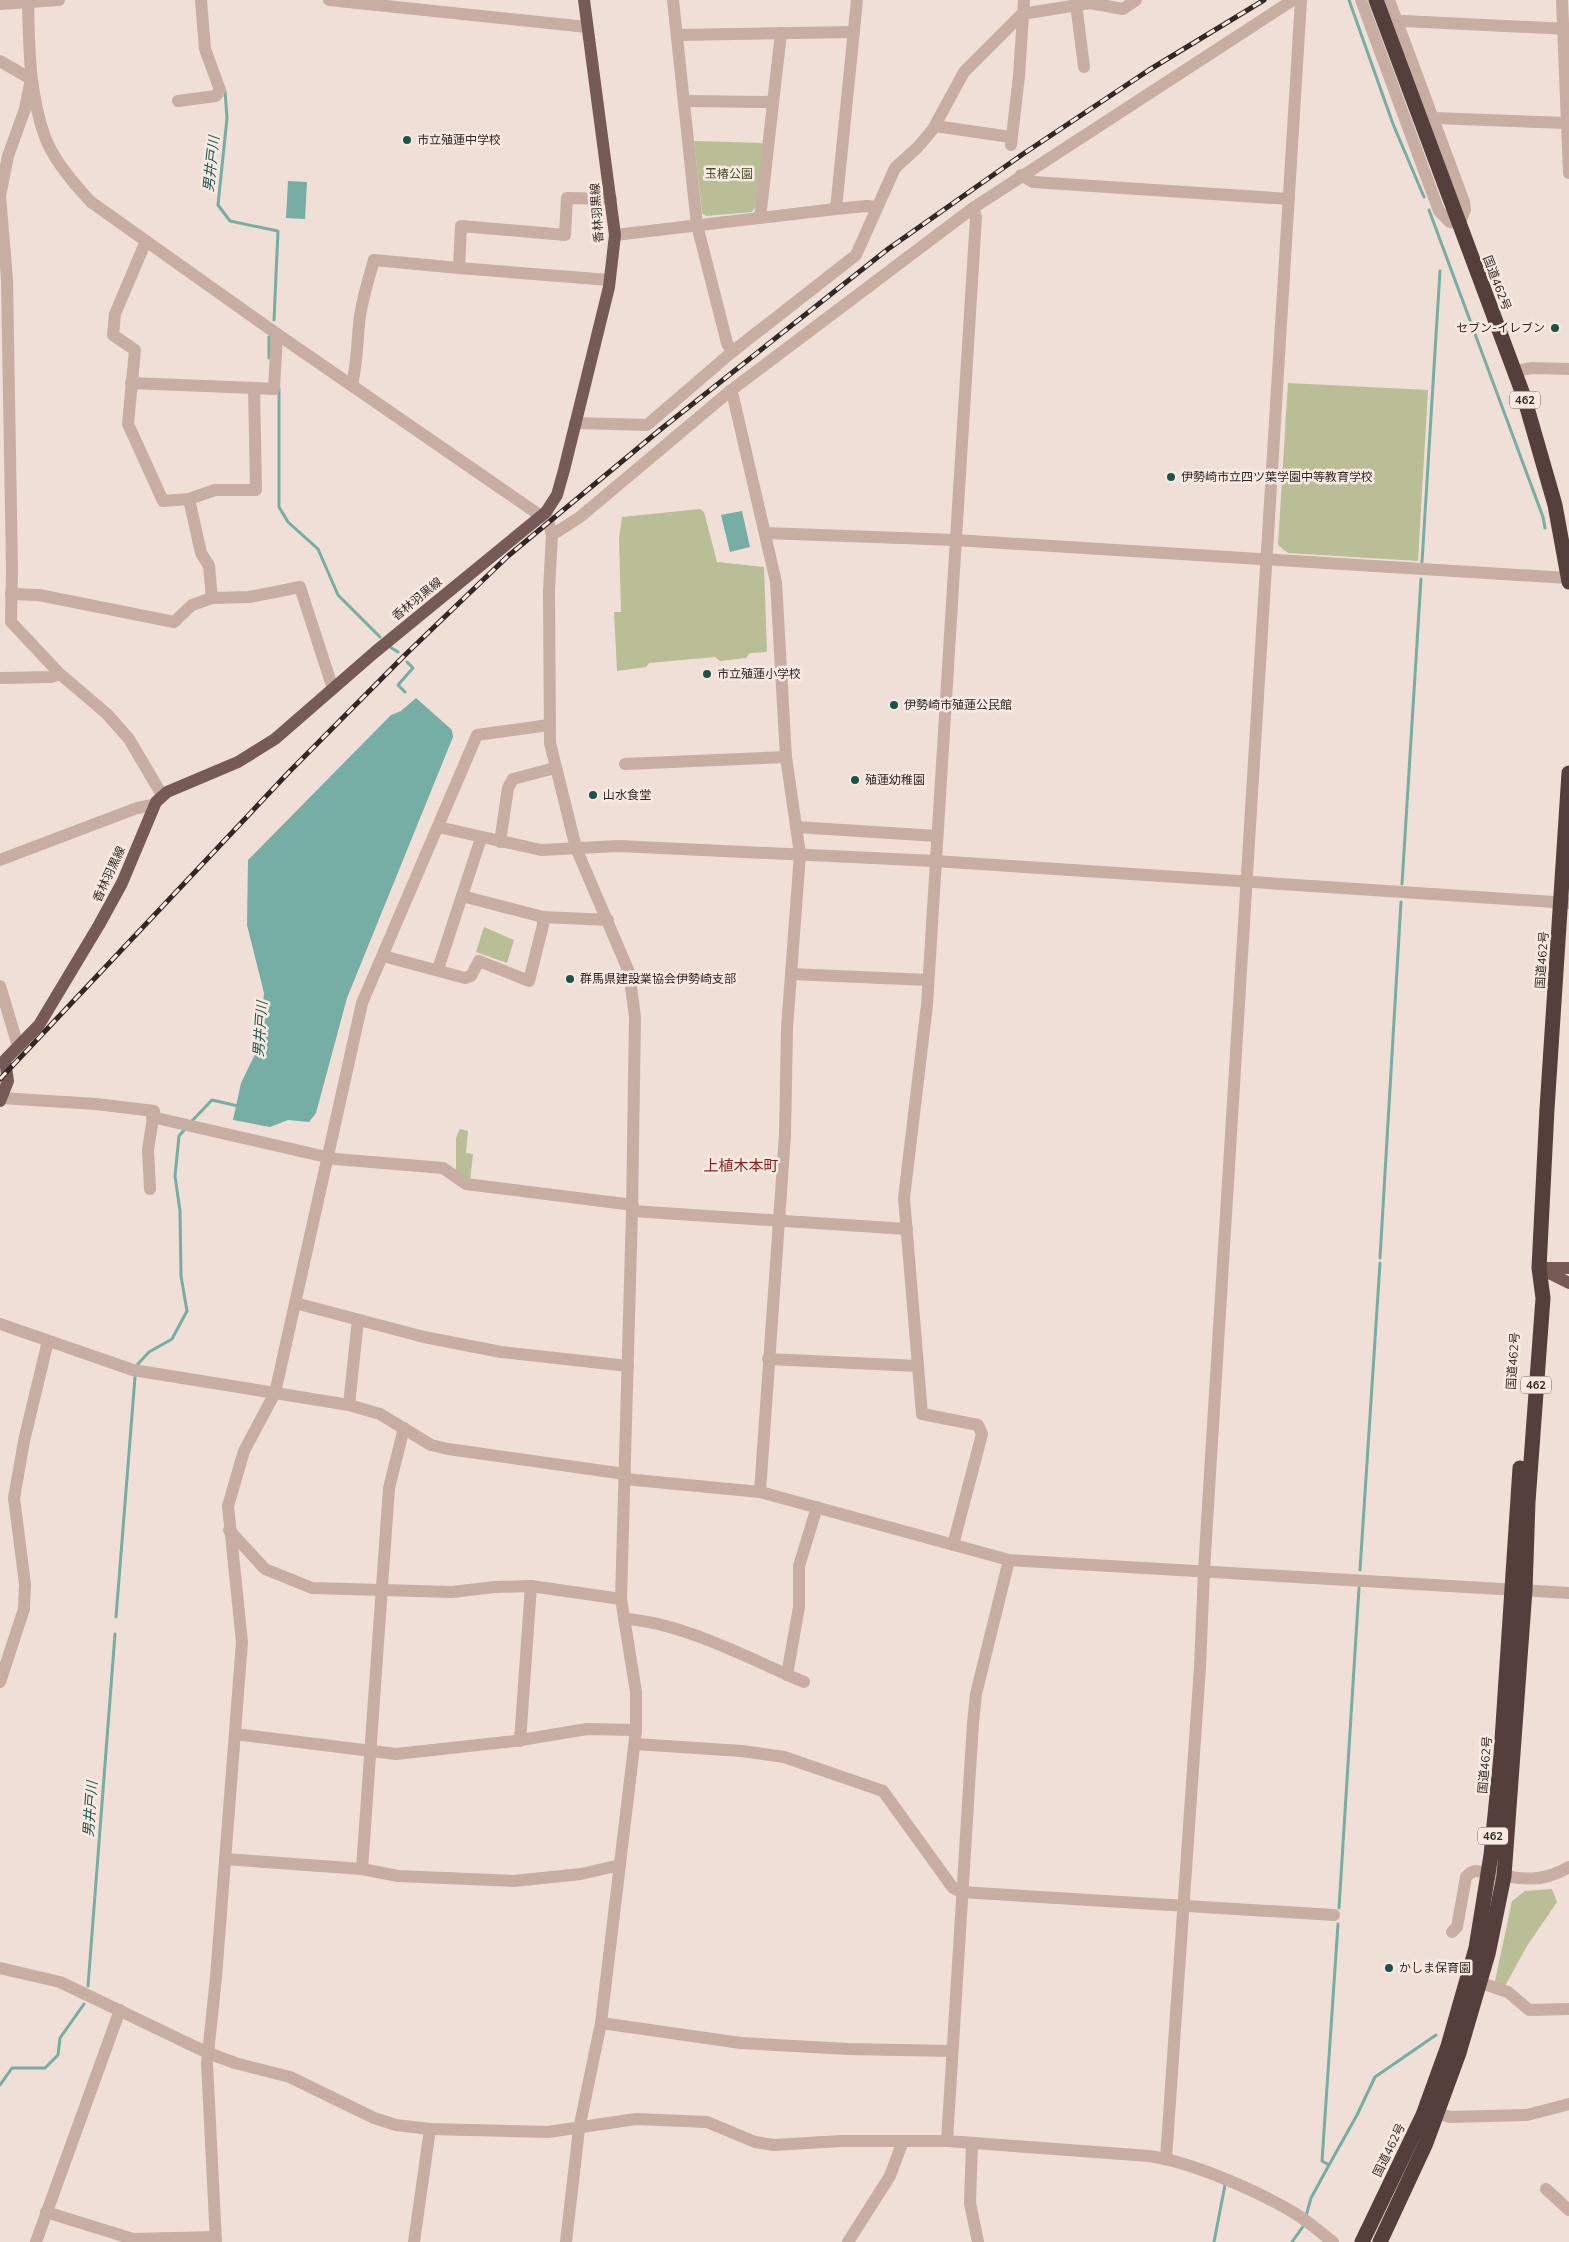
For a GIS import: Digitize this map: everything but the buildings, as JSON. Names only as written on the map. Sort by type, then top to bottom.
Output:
[{"type":"highway","name":"国道462号","points":[[1376,0],[1515,371],[1564,524],[1569,582]]},
{"type":"highway","name":"国道462号","points":[[1380,2242],[1426,2143],[1481,1983],[1496,1874],[1518,1590],[1528,1502],[1543,1298],[1540,1268],[1547,1109],[1565,903],[1569,772]]},
{"type":"highway","name":"国道462号","points":[[1362,2242],[1423,2115],[1448,2046],[1496,1874]]},
{"type":"main road","name":"香林羽黒線","points":[[1,1099],[8,1081],[2,1061],[39,1024],[115,896],[153,806],[162,795],[220,772],[275,739],[332,689],[544,514],[559,489],[609,280],[615,235],[612,199],[584,0]]},
{"type":"main road","points":[[1540,1268],[1569,1268]]},
{"type":"main road","points":[[1540,1268],[1569,1283]]},
{"type":"street","points":[[0,4],[59,0]]},
{"type":"street","points":[[178,101],[216,96],[220,90],[205,48],[205,26],[201,17],[201,0]]},
{"type":"street","points":[[329,0],[443,6],[587,26]]},
{"type":"street","points":[[673,0],[697,225],[727,343],[732,352]]},
{"type":"street","points":[[836,209],[858,0]]},
{"type":"street","points":[[935,126],[1011,141],[1020,76],[1024,0]]},
{"type":"street","points":[[575,423],[647,425],[732,352],[856,255],[895,168],[927,138],[964,72],[1022,14],[1076,4],[1123,9],[1136,0]]},
{"type":"street","points":[[552,535],[580,516],[730,390],[973,208],[1021,175],[1293,0]]},
{"type":"street","points":[[1166,2158],[1200,1668],[1204,1571],[1268,560],[1301,0]]},
{"type":"street","points":[[1361,0],[1437,204],[1445,218],[1459,224],[1465,210],[1434,118],[1389,0]]},
{"type":"street","points":[[1562,0],[1566,29],[1569,173]]},
{"type":"street","points":[[28,1],[31,79],[45,138],[72,181],[91,202],[277,334],[544,514],[552,535],[549,590],[549,725],[555,768],[576,848],[629,972],[635,1018],[633,1208],[621,1599],[636,1692],[636,1730],[600,2023],[579,2129],[566,2242]]},
{"type":"street","points":[[1076,4],[1084,67]]},
{"type":"street","points":[[1398,22],[1566,29]]},
{"type":"street","points":[[677,35],[854,32]]},
{"type":"street","points":[[760,218],[781,33]]},
{"type":"street","points":[[0,61],[31,79]]},
{"type":"street","points":[[31,79],[25,109],[8,156],[0,196],[7,279],[11,594],[5,617],[60,674],[108,714],[130,739],[162,795]]},
{"type":"street","points":[[685,101],[773,102]]},
{"type":"street","points":[[1434,118],[1567,123]]},
{"type":"street","points":[[1021,175],[1033,182],[1289,199]]},
{"type":"street","points":[[460,268],[461,226],[564,235],[567,198],[612,199]]},
{"type":"street","points":[[615,235],[836,209],[876,207]]},
{"type":"street","points":[[953,1545],[982,1434],[978,1425],[922,1414],[904,1198],[928,980],[976,217],[973,208]]},
{"type":"street","points":[[146,242],[115,314],[113,335],[135,350],[128,424],[163,501],[189,499],[215,490],[256,490],[254,388]]},
{"type":"street","points":[[352,385],[358,358],[362,300],[374,260],[609,280]]},
{"type":"street","points":[[131,383],[274,389],[277,334]]},
{"type":"street","points":[[1515,371],[1532,368],[1569,369]]},
{"type":"street","points":[[730,390],[733,396],[776,582],[786,757],[800,854],[791,974],[785,1135],[777,1220],[760,1492]]},
{"type":"street","points":[[189,499],[201,553],[208,566],[212,598]]},
{"type":"street","points":[[765,533],[955,540],[1568,578]]},
{"type":"street","points":[[11,594],[39,595],[174,622],[192,605],[212,598],[249,597],[300,587],[332,689]]},
{"type":"street","points":[[0,678],[51,677],[60,674]]},
{"type":"street","points":[[46,2212],[134,2239],[215,2239],[208,2053],[242,1642],[228,1506],[244,1451],[275,1393],[362,1003],[478,734],[549,725]]},
{"type":"street","points":[[625,764],[786,757]]},
{"type":"street","points":[[500,842],[508,788],[513,778],[555,768]]},
{"type":"street","points":[[0,860],[136,808],[153,806]]},
{"type":"street","points":[[796,827],[937,836]]},
{"type":"street","points":[[438,828],[541,850],[620,846],[800,854],[935,861],[1247,884],[1565,903]]},
{"type":"street","points":[[438,970],[480,838]]},
{"type":"street","points":[[462,896],[543,917],[608,920]]},
{"type":"street","points":[[382,956],[465,978],[471,976],[478,961],[529,981],[543,925],[543,917]]},
{"type":"street","points":[[791,974],[928,980]]},
{"type":"street","points":[[0,986],[18,1046]]},
{"type":"street","points":[[1,1099],[96,1104],[154,1111],[148,1150],[150,1189]]},
{"type":"street","points":[[152,1117],[189,1127],[327,1157],[444,1168],[466,1184],[633,1208],[907,1229]]},
{"type":"street","points":[[295,1303],[424,1337],[501,1352],[628,1366]]},
{"type":"street","points":[[350,1405],[358,1320]]},
{"type":"street","points":[[0,1324],[133,1370],[350,1405],[380,1414],[431,1445],[448,1449],[625,1477],[760,1492],[1009,1560],[1569,1593]]},
{"type":"street","points":[[0,1682],[24,1609],[25,1584],[14,1498],[24,1441],[48,1341]]},
{"type":"street","points":[[768,1359],[918,1366]]},
{"type":"street","points":[[362,1869],[389,1488],[404,1428]]},
{"type":"street","points":[[787,1675],[799,1607],[799,1566],[817,1508]]},
{"type":"street","points":[[229,1530],[265,1569],[312,1588],[452,1592],[495,1586],[531,1586],[621,1599]]},
{"type":"street","points":[[947,2141],[960,1892],[976,1694],[1009,1560]]},
{"type":"street","points":[[520,1741],[531,1586]]},
{"type":"street","points":[[624,1619],[639,1620],[682,1630],[804,1682]]},
{"type":"street","points":[[235,1734],[370,1753],[396,1754],[520,1741],[587,1729],[636,1730]]},
{"type":"street","points":[[635,1744],[742,1751],[784,1758],[883,1791],[953,1888],[960,1892],[1334,1915]]},
{"type":"street","points":[[225,1859],[362,1869],[398,1876],[514,1881],[581,1874],[620,1865]]},
{"type":"street","points":[[1452,1932],[1457,1927],[1466,1877],[1470,1873],[1475,1871],[1529,1879],[1545,1878],[1569,1866]]},
{"type":"street","points":[[0,1968],[49,1978],[208,2053],[235,2063],[290,2077],[385,2122],[430,2128],[548,2132],[636,2120],[707,2122],[755,2142],[774,2146],[848,2140],[947,2141],[1166,2158],[1275,2203],[1298,2215],[1333,2242]]},
{"type":"street","points":[[1481,1983],[1508,1992],[1530,2010],[1569,2009]]},
{"type":"street","points":[[36,2242],[120,2010]]},
{"type":"street","points":[[600,2023],[741,2043],[848,2050],[952,2051]]},
{"type":"street","points":[[1437,2113],[1450,2117],[1527,2115],[1569,2104]]},
{"type":"street","points":[[414,2242],[430,2128]]},
{"type":"street","points":[[848,2242],[890,2176],[903,2141]]},
{"type":"street","points":[[972,2144],[970,2203],[978,2242]]},
{"type":"street","points":[[1546,2189],[1569,2210]]},
{"type":"green space","name":"玉椿公園","points":[[694,141],[763,143],[756,206],[752,212],[706,216],[702,213]]},
{"type":"green space","points":[[1288,383],[1428,390],[1418,561],[1288,553],[1278,545]]},
{"type":"green space","points":[[700,509],[704,512],[717,562],[764,567],[767,652],[750,653],[746,658],[720,661],[715,657],[649,663],[646,667],[617,671],[614,612],[621,612],[619,538],[622,517]]},
{"type":"green space","points":[[484,927],[514,940],[507,963],[476,952]]},
{"type":"green space","points":[[460,1129],[468,1131],[466,1153],[473,1154],[470,1181],[456,1172],[456,1138]]},
{"type":"green space","points":[[1552,1889],[1557,1902],[1527,1946],[1505,1986],[1495,1981],[1512,1901],[1525,1891]]},
{"type":"water","points":[[288,181],[307,182],[305,219],[286,218]]},
{"type":"water","points":[[742,511],[750,547],[730,552],[721,515]]},
{"type":"water","points":[[416,698],[452,730],[453,737],[347,998],[316,1113],[309,1122],[288,1120],[270,1127],[233,1120],[241,1083],[259,1046],[264,993],[247,925],[248,860],[391,715],[401,711]]},
{"type":"waterway","points":[[1349,0],[1393,124],[1424,197]]},
{"type":"waterway","name":"男井戸川","points":[[225,91],[227,118],[218,205],[230,221],[278,231],[274,320]]},
{"type":"waterway","points":[[1429,210],[1543,517],[1545,528]]},
{"type":"waterway","points":[[1422,562],[1440,271]]},
{"type":"waterway","name":"男井戸川","points":[[269,337],[269,358]]},
{"type":"waterway","name":"男井戸川","points":[[279,388],[279,507],[288,522],[318,549],[338,595],[380,637]]},
{"type":"waterway","points":[[1402,884],[1421,579]]},
{"type":"waterway","name":"男井戸川","points":[[390,647],[398,652]]},
{"type":"waterway","name":"男井戸川","points":[[405,692],[398,685],[413,668],[407,662]]},
{"type":"waterway","points":[[1380,1258],[1401,902]]},
{"type":"waterway","name":"男井戸川","points":[[190,1123],[212,1100],[238,1106]]},
{"type":"waterway","name":"男井戸川","points":[[137,1365],[149,1352],[172,1339],[187,1311],[181,1276],[180,1211],[175,1176],[179,1136],[186,1128]]},
{"type":"waterway","points":[[1360,1570],[1380,1263]]},
{"type":"waterway","name":"男井戸川","points":[[116,1617],[135,1377]]},
{"type":"waterway","points":[[1339,1908],[1359,1588]]},
{"type":"waterway","name":"男井戸川","points":[[88,1986],[115,1634]]},
{"type":"waterway","points":[[1306,2216],[1311,2198],[1329,2165],[1322,2161],[1338,1924]]},
{"type":"waterway","name":"男井戸川","points":[[0,2085],[12,2068],[45,2068],[58,2055],[60,2038],[84,2004]]},
{"type":"waterway","points":[[1329,2165],[1357,2115],[1375,2077],[1436,2035]]},
{"type":"waterway","points":[[1214,2242],[1225,2185]]},
{"type":"waterway","points":[[1292,2242],[1304,2225]]},
{"type":"railway","points":[[0,1079],[289,772],[406,654],[508,556],[661,429],[888,249],[1023,154],[1149,70],[1264,0]]},
{"type":"place","name":"市立殖蓮中学校","points":[[407,140]]},
{"type":"place","name":"セブン-イレブン","points":[[1555,328]]},
{"type":"place","name":"伊勢崎市立四ツ葉学園中等教育学校","points":[[1171,477]]},
{"type":"place","name":"市立殖蓮小学校","points":[[707,674]]},
{"type":"place","name":"伊勢崎市殖蓮公民館","points":[[894,705]]},
{"type":"place","name":"殖蓮幼稚園","points":[[855,780]]},
{"type":"place","name":"山水食堂","points":[[593,795]]},
{"type":"place","name":"群馬県建設業協会伊勢崎支部","points":[[570,979]]},
{"type":"place","name":"かしま保育園","points":[[1389,1968]]},
{"type":"district","name":"上植木本町","points":[[741,1166]]}]
